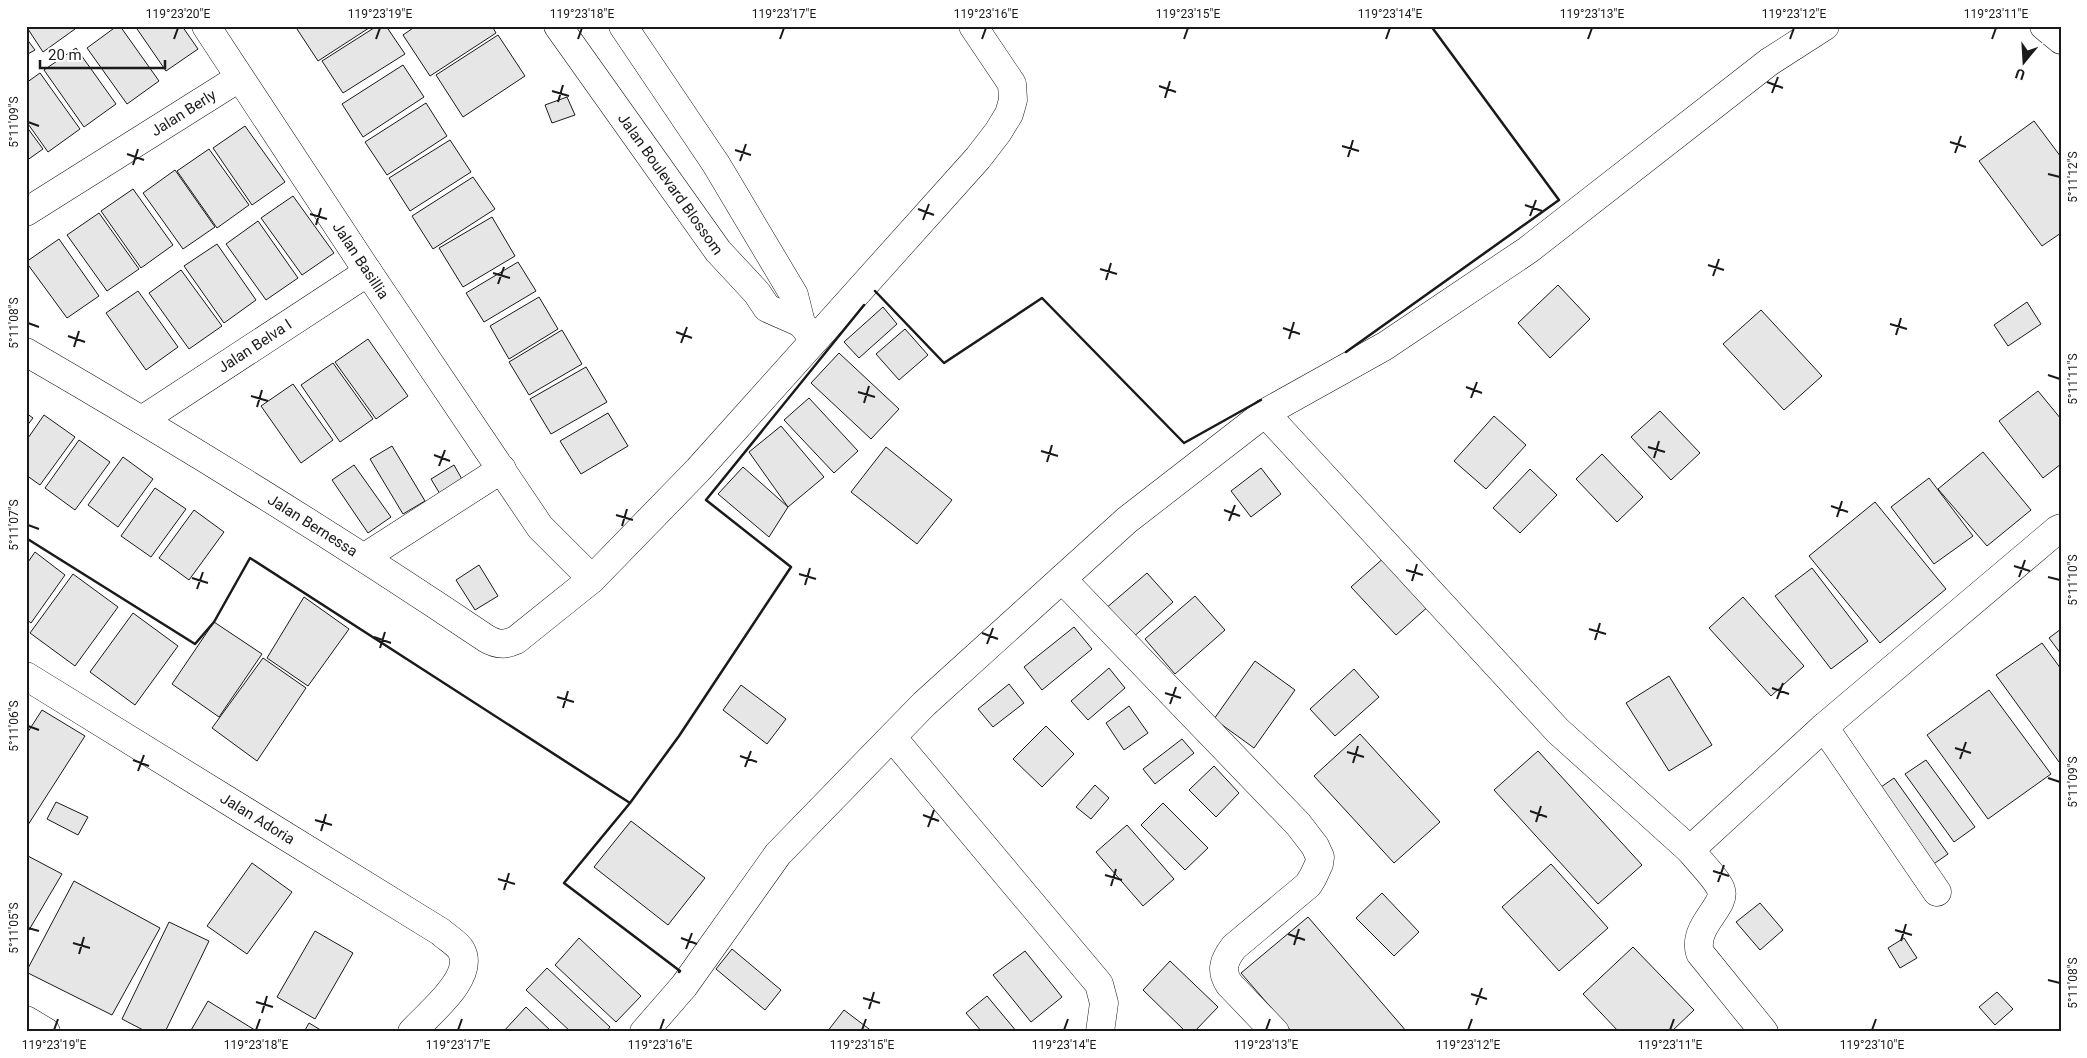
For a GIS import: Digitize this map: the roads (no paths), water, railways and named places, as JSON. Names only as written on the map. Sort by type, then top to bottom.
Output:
[{"type":"street","name":"Jalan Basillia","points":[[206,26],[368,272],[540,527],[592,580]]},
{"type":"street","points":[[623,26],[716,164],[794,295],[808,332]]},
{"type":"street","name":"Jalan Bernessa","points":[[26,352],[142,420],[366,557],[487,639],[501,644],[516,640],[592,580],[698,470],[808,332],[978,158],[998,132],[1009,114],[1013,100],[1012,84],[974,26]]},
{"type":"street","points":[[644,1032],[684,986],[778,854],[924,704],[1127,520],[1265,413],[1385,346],[1528,250],[1769,62],[1825,26]]},
{"type":"street","points":[[2044,26],[2061,40]]},
{"type":"street","name":"Jalan Boulevard Blossom","points":[[566,28],[718,251],[757,293],[767,308],[808,332]]},
{"type":"street","name":"Jalan Berly","points":[[26,212],[239,78]]},
{"type":"street","name":"Jalan Belva I","points":[[142,420],[368,272]]},
{"type":"street","points":[[1265,413],[1558,731],[1690,850],[1722,891],[1722,900],[1712,912],[1698,938],[1700,953],[1764,1032]]},
{"type":"street","points":[[366,557],[502,469]]},
{"type":"street","points":[[1690,850],[1824,728],[2061,528]]},
{"type":"street","points":[[1062,579],[1298,824],[1315,846],[1320,857],[1320,864],[1308,885],[1234,947],[1227,956],[1223,967],[1225,978],[1229,984],[1275,1032]]},
{"type":"street","name":"Jalan Adoria","points":[[26,676],[441,932],[461,950],[465,967],[460,979],[412,1032]]},
{"type":"street","points":[[1824,728],[1936,892]]},
{"type":"street","points":[[892,737],[1099,984],[1104,1002],[1100,1032]]},
{"type":"street","points":[[26,1020],[46,1032]]}]
